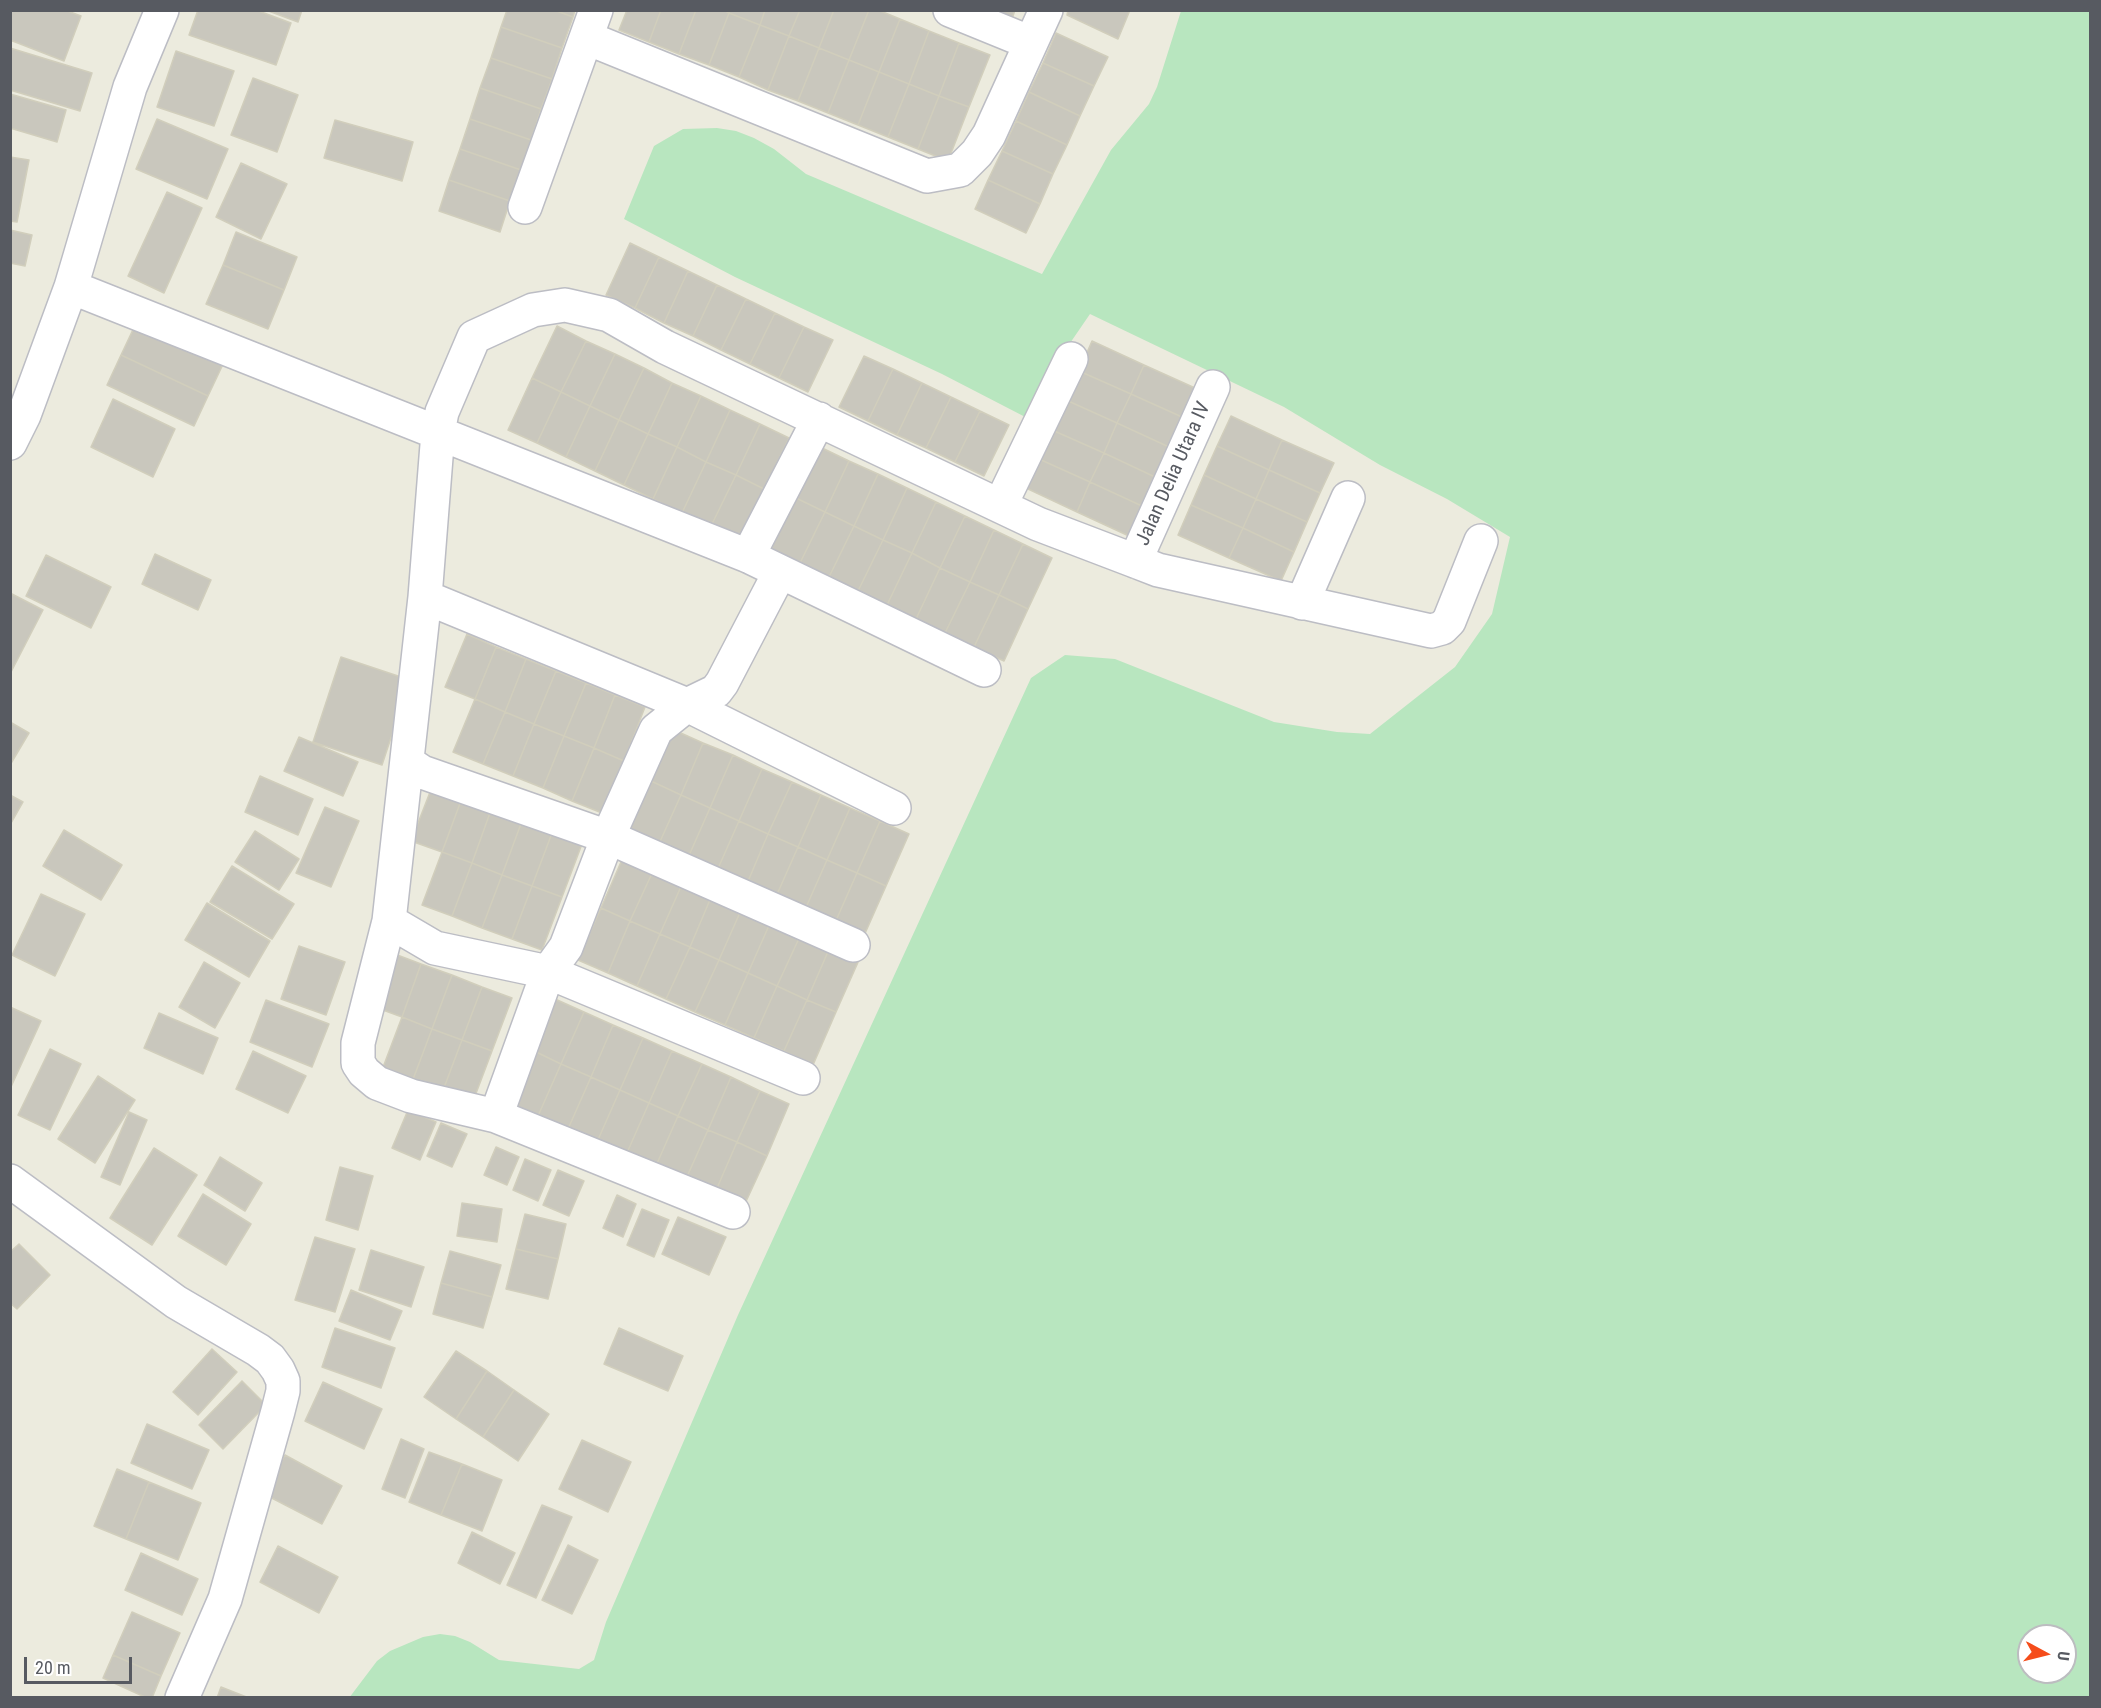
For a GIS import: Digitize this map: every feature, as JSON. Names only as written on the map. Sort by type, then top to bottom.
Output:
[{"type":"street","points":[[10,443],[24,414],[71,287],[130,87],[162,10]]},
{"type":"street","points":[[950,10],[1031,43]]},
{"type":"street","points":[[525,207],[591,24],[927,176],[960,170],[977,153],[989,135],[1046,10]]},
{"type":"street","points":[[71,287],[748,556],[984,670]]},
{"type":"street","points":[[733,1212],[496,1116],[411,1096],[377,1083],[364,1072],[358,1063],[358,1043],[389,921],[425,597],[438,432],[442,412],[474,337],[533,310],[565,305],[609,315],[665,347],[1038,524],[1158,570],[1431,631],[1437,631],[1449,621],[1481,541]]},
{"type":"street","points":[[1000,506],[1071,359]]},
{"type":"street","name":"Jalan Delia Utara IV","points":[[1135,561],[1213,387]]},
{"type":"street","points":[[748,556],[819,419]]},
{"type":"street","points":[[1302,603],[1348,498]]},
{"type":"street","points":[[496,1116],[548,972],[566,947],[608,837],[656,730],[687,705],[716,691],[780,572]]},
{"type":"street","points":[[425,597],[687,705],[894,808]]},
{"type":"street","points":[[407,762],[422,772],[608,837],[853,945]]},
{"type":"street","points":[[389,921],[435,948],[548,972],[803,1078]]},
{"type":"street","points":[[10,1180],[176,1302],[258,1350],[270,1359],[279,1370],[283,1380],[278,1411],[225,1599],[182,1698]]},
{"type":"green space","points":[[1181,11],[2090,11],[2090,1697],[349,1698],[377,1661],[390,1651],[423,1637],[440,1634],[455,1636],[470,1642],[499,1660],[579,1669],[594,1660],[606,1622],[738,1315],[1031,678],[1065,655],[1115,659],[1274,722],[1337,732],[1370,734],[1455,667],[1492,614],[1510,537],[1447,499],[1380,465],[1284,407],[1090,314],[1053,368],[1033,421],[942,374],[735,277],[624,219],[654,146],[683,129],[717,128],[736,131],[754,138],[774,149],[806,174],[1042,274],[1111,150],[1149,104],[1157,87]]},
{"type":"building","points":[[10,10],[65,10],[81,16],[64,61],[10,40]]},
{"type":"building","points":[[198,10],[256,10],[291,23],[276,65],[189,35]]},
{"type":"building","points":[[266,10],[302,10],[298,22]]},
{"type":"building","points":[[507,10],[554,10],[573,17],[562,48],[501,27]]},
{"type":"building","points":[[554,10],[575,10],[573,17]]},
{"type":"building","points":[[627,10],[661,10],[649,42],[619,30]]},
{"type":"building","points":[[661,10],[696,10],[679,54],[649,42]]},
{"type":"building","points":[[696,10],[724,10],[729,13],[709,65],[679,54]]},
{"type":"building","points":[[730,10],[765,10],[760,25],[729,13]]},
{"type":"building","points":[[765,10],[800,10],[789,36],[760,25]]},
{"type":"building","points":[[800,10],[834,10],[819,48],[789,36]]},
{"type":"building","points":[[834,10],[869,10],[849,60],[819,48]]},
{"type":"building","points":[[869,10],[878,10],[900,19],[879,72],[849,60]]},
{"type":"building","points":[[991,10],[1015,10],[1012,19]]},
{"type":"building","points":[[1068,10],[1130,10],[1118,39],[1067,15]]},
{"type":"building","points":[[729,13],[760,25],[739,77],[709,65]]},
{"type":"building","points":[[900,19],[929,31],[909,84],[879,72]]},
{"type":"building","points":[[760,25],[789,36],[768,90],[739,77]]},
{"type":"building","points":[[501,27],[562,48],[552,79],[491,58]]},
{"type":"building","points":[[929,31],[959,43],[939,96],[909,84]]},
{"type":"building","points":[[1056,33],[1108,57],[1094,86],[1043,63]]},
{"type":"building","points":[[789,36],[819,48],[798,101],[768,90]]},
{"type":"building","points":[[959,43],[990,55],[969,107],[939,96]]},
{"type":"building","points":[[10,48],[92,73],[80,111],[10,90]]},
{"type":"building","points":[[819,48],[849,60],[828,113],[798,101]]},
{"type":"building","points":[[176,51],[234,71],[214,126],[157,107]]},
{"type":"building","points":[[491,58],[552,79],[541,109],[480,88]]},
{"type":"building","points":[[849,60],[879,72],[858,125],[828,113]]},
{"type":"building","points":[[1043,63],[1094,86],[1080,116],[1029,92]]},
{"type":"building","points":[[879,72],[909,84],[888,137],[858,125]]},
{"type":"building","points":[[253,78],[298,95],[277,152],[231,135]]},
{"type":"building","points":[[909,84],[939,96],[918,149],[888,137]]},
{"type":"building","points":[[480,88],[541,109],[531,140],[470,119]]},
{"type":"building","points":[[1029,92],[1080,116],[1067,145],[1016,121]]},
{"type":"building","points":[[10,94],[66,110],[57,142],[10,128]]},
{"type":"building","points":[[939,96],[969,107],[948,161],[918,149]]},
{"type":"building","points":[[157,119],[228,149],[207,199],[136,169]]},
{"type":"building","points":[[470,119],[531,140],[521,170],[460,149]]},
{"type":"building","points":[[335,120],[413,142],[402,181],[324,158]]},
{"type":"building","points":[[1016,121],[1067,145],[1053,174],[1002,151]]},
{"type":"building","points":[[460,149],[521,170],[510,201],[449,180]]},
{"type":"building","points":[[1002,151],[1053,174],[1040,204],[988,180]]},
{"type":"building","points":[[10,157],[29,160],[17,222],[10,221]]},
{"type":"building","points":[[241,163],[287,184],[261,239],[216,217]]},
{"type":"building","points":[[449,180],[510,201],[500,232],[439,211]]},
{"type":"building","points":[[988,180],[1040,204],[1026,233],[975,209]]},
{"type":"building","points":[[167,192],[202,208],[164,293],[128,276]]},
{"type":"building","points":[[10,230],[32,235],[25,266],[10,263]]},
{"type":"building","points":[[236,232],[297,257],[284,290],[223,265]]},
{"type":"building","points":[[630,243],[659,257],[635,308],[606,295]]},
{"type":"building","points":[[659,257],[688,271],[664,323],[635,308]]},
{"type":"building","points":[[223,265],[284,290],[268,329],[206,304]]},
{"type":"building","points":[[688,271],[717,285],[693,336],[664,323]]},
{"type":"building","points":[[717,285],[746,299],[721,350],[693,336]]},
{"type":"building","points":[[746,299],[775,313],[750,364],[721,350]]},
{"type":"building","points":[[775,313],[804,327],[779,378],[750,364]]},
{"type":"building","points":[[138,319],[225,360],[208,396],[121,355]]},
{"type":"building","points":[[557,326],[586,341],[561,392],[532,378]]},
{"type":"building","points":[[804,327],[833,340],[808,392],[779,378]]},
{"type":"building","points":[[586,341],[615,354],[590,406],[561,392]]},
{"type":"building","points":[[1092,341],[1144,365],[1131,394],[1079,371]]},
{"type":"building","points":[[615,354],[644,368],[619,420],[590,406]]},
{"type":"building","points":[[121,355],[208,396],[194,426],[107,385]]},
{"type":"building","points":[[864,356],[893,369],[868,421],[839,407]]},
{"type":"building","points":[[1144,365],[1195,388],[1182,417],[1131,394]]},
{"type":"building","points":[[644,368],[672,383],[648,434],[619,420]]},
{"type":"building","points":[[893,369],[922,383],[897,435],[868,421]]},
{"type":"building","points":[[1079,371],[1131,394],[1117,423],[1066,400]]},
{"type":"building","points":[[532,378],[561,392],[537,443],[508,430]]},
{"type":"building","points":[[672,383],[701,396],[677,447],[648,434]]},
{"type":"building","points":[[922,383],[951,397],[926,448],[897,435]]},
{"type":"building","points":[[561,392],[590,406],[566,457],[537,443]]},
{"type":"building","points":[[1131,394],[1182,417],[1169,447],[1117,423]]},
{"type":"building","points":[[701,396],[730,410],[706,462],[677,447]]},
{"type":"building","points":[[951,397],[980,411],[955,462],[926,448]]},
{"type":"building","points":[[113,399],[175,429],[153,477],[91,447]]},
{"type":"building","points":[[1066,400],[1117,423],[1104,453],[1052,430]]},
{"type":"building","points":[[590,406],[619,420],[595,471],[566,457]]},
{"type":"building","points":[[730,410],[760,424],[736,475],[706,462]]},
{"type":"building","points":[[980,411],[1009,425],[984,476],[955,462]]},
{"type":"building","points":[[1231,416],[1282,440],[1269,470],[1217,446]]},
{"type":"building","points":[[619,420],[648,434],[624,485],[595,471]]},
{"type":"building","points":[[1117,423],[1169,447],[1155,477],[1104,453]]},
{"type":"building","points":[[760,424],[789,438],[764,489],[736,475]]},
{"type":"building","points":[[1052,430],[1104,453],[1090,482],[1039,459]]},
{"type":"building","points":[[648,434],[677,447],[653,499],[624,485]]},
{"type":"building","points":[[1282,440],[1334,463],[1320,493],[1269,470]]},
{"type":"building","points":[[1217,446],[1269,470],[1256,499],[1204,475]]},
{"type":"building","points":[[677,447],[706,462],[682,513],[653,499]]},
{"type":"building","points":[[820,447],[849,461],[825,512],[796,498]]},
{"type":"building","points":[[1104,453],[1155,477],[1142,506],[1090,482]]},
{"type":"building","points":[[1039,459],[1090,482],[1077,512],[1026,488]]},
{"type":"building","points":[[849,461],[878,474],[854,526],[825,512]]},
{"type":"building","points":[[706,462],[736,475],[711,526],[682,513]]},
{"type":"building","points":[[1269,470],[1320,493],[1307,522],[1256,499]]},
{"type":"building","points":[[878,474],[907,488],[883,540],[854,526]]},
{"type":"building","points":[[736,475],[764,489],[740,541],[711,526]]},
{"type":"building","points":[[1204,475],[1256,499],[1243,528],[1191,505]]},
{"type":"building","points":[[1090,482],[1142,506],[1129,536],[1077,512]]},
{"type":"building","points":[[907,488],[936,502],[912,553],[883,540]]},
{"type":"building","points":[[796,498],[825,512],[800,563],[771,549]]},
{"type":"building","points":[[1256,499],[1307,522],[1294,552],[1243,528]]},
{"type":"building","points":[[936,502],[965,516],[940,568],[912,553]]},
{"type":"building","points":[[1191,505],[1243,528],[1229,558],[1178,535]]},
{"type":"building","points":[[825,512],[854,526],[829,577],[800,563]]},
{"type":"building","points":[[965,516],[994,530],[970,582],[940,568]]},
{"type":"building","points":[[854,526],[883,540],[858,591],[829,577]]},
{"type":"building","points":[[1243,528],[1294,552],[1281,581],[1229,558]]},
{"type":"building","points":[[994,530],[1023,544],[999,595],[970,582]]},
{"type":"building","points":[[883,540],[912,553],[887,605],[858,591]]},
{"type":"building","points":[[1023,544],[1052,558],[1028,609],[999,595]]},
{"type":"building","points":[[912,553],[940,568],[916,619],[887,605]]},
{"type":"building","points":[[155,554],[211,580],[198,610],[142,584]]},
{"type":"building","points":[[46,555],[111,587],[91,628],[26,596]]},
{"type":"building","points":[[940,568],[970,582],[945,633],[916,619]]},
{"type":"building","points":[[970,582],[999,595],[974,647],[945,633]]},
{"type":"building","points":[[10,593],[43,610],[10,674]]},
{"type":"building","points":[[999,595],[1028,609],[1004,661],[974,647]]},
{"type":"building","points":[[467,634],[496,647],[475,699],[445,687]]},
{"type":"building","points":[[496,647],[526,659],[505,712],[475,699]]},
{"type":"building","points":[[341,657],[410,680],[382,765],[313,742]]},
{"type":"building","points":[[526,659],[556,671],[534,724],[505,712]]},
{"type":"building","points":[[556,671],[586,683],[564,736],[534,724]]},
{"type":"building","points":[[586,683],[615,695],[594,748],[564,736]]},
{"type":"building","points":[[615,695],[645,707],[624,761],[594,748]]},
{"type":"building","points":[[475,699],[505,712],[483,764],[453,752]]},
{"type":"building","points":[[505,712],[534,724],[513,776],[483,764]]},
{"type":"building","points":[[10,722],[29,733],[10,765]]},
{"type":"building","points":[[534,724],[564,736],[543,788],[513,776]]},
{"type":"building","points":[[674,730],[703,743],[681,795],[651,781]]},
{"type":"building","points":[[564,736],[594,748],[572,801],[543,788]]},
{"type":"building","points":[[299,737],[358,762],[343,796],[284,771]]},
{"type":"building","points":[[703,743],[733,755],[710,808],[681,795]]},
{"type":"building","points":[[594,748],[624,761],[602,813],[572,801]]},
{"type":"building","points":[[733,755],[762,769],[739,821],[710,808]]},
{"type":"building","points":[[762,769],[792,782],[768,834],[739,821]]},
{"type":"building","points":[[260,776],[313,799],[298,835],[245,812]]},
{"type":"building","points":[[651,781],[681,795],[658,846],[628,833]]},
{"type":"building","points":[[792,782],[821,795],[798,847],[768,834]]},
{"type":"building","points":[[432,787],[462,798],[442,852],[411,841]]},
{"type":"building","points":[[10,795],[23,802],[10,825]]},
{"type":"building","points":[[681,795],[710,808],[687,860],[658,846]]},
{"type":"building","points":[[821,795],[850,808],[827,860],[798,847]]},
{"type":"building","points":[[462,798],[491,810],[472,863],[442,852]]},
{"type":"building","points":[[325,807],[359,821],[331,887],[296,873]]},
{"type":"building","points":[[710,808],[739,821],[716,873],[687,860]]},
{"type":"building","points":[[850,808],[880,821],[857,873],[827,860]]},
{"type":"building","points":[[491,810],[522,821],[502,875],[472,863]]},
{"type":"building","points":[[522,821],[552,833],[532,886],[502,875]]},
{"type":"building","points":[[739,821],[768,834],[746,886],[716,873]]},
{"type":"building","points":[[880,821],[909,834],[886,886],[857,873]]},
{"type":"building","points":[[64,830],[122,865],[101,900],[43,866]]},
{"type":"building","points":[[255,831],[299,859],[279,890],[235,862]]},
{"type":"building","points":[[552,833],[582,844],[562,897],[532,886]]},
{"type":"building","points":[[768,834],[798,847],[775,899],[746,886]]},
{"type":"building","points":[[798,847],[827,860],[804,912],[775,899]]},
{"type":"building","points":[[442,852],[472,863],[452,916],[422,905]]},
{"type":"building","points":[[624,855],[654,869],[630,921],[601,908]]},
{"type":"building","points":[[827,860],[857,873],[834,925],[804,912]]},
{"type":"building","points":[[472,863],[502,875],[482,928],[452,916]]},
{"type":"building","points":[[232,866],[294,904],[272,939],[210,902]]},
{"type":"building","points":[[654,869],[683,882],[660,934],[630,921]]},
{"type":"building","points":[[857,873],[886,886],[863,938],[834,925]]},
{"type":"building","points":[[502,875],[532,886],[512,939],[482,928]]},
{"type":"building","points":[[683,882],[712,895],[690,947],[660,934]]},
{"type":"building","points":[[532,886],[562,897],[542,950],[512,939]]},
{"type":"building","points":[[41,894],[85,914],[55,976],[12,955]]},
{"type":"building","points":[[712,895],[742,908],[719,960],[690,947]]},
{"type":"building","points":[[207,903],[270,941],[249,977],[185,940]]},
{"type":"building","points":[[601,908],[630,921],[608,973],[578,960]]},
{"type":"building","points":[[742,908],[771,921],[748,973],[719,960]]},
{"type":"building","points":[[630,921],[660,934],[637,986],[608,973]]},
{"type":"building","points":[[771,921],[801,934],[777,986],[748,973]]},
{"type":"building","points":[[660,934],[690,947],[666,999],[637,986]]},
{"type":"building","points":[[801,934],[830,947],[807,1000],[777,986]]},
{"type":"building","points":[[299,946],[345,962],[326,1015],[281,999]]},
{"type":"building","points":[[690,947],[719,960],[695,1012],[666,999]]},
{"type":"building","points":[[830,947],[859,960],[836,1012],[807,1000]]},
{"type":"building","points":[[392,953],[421,964],[402,1017],[372,1006]]},
{"type":"building","points":[[719,960],[748,973],[725,1025],[695,1012]]},
{"type":"building","points":[[204,962],[240,983],[215,1028],[179,1007]]},
{"type":"building","points":[[421,964],[452,975],[432,1029],[402,1017]]},
{"type":"building","points":[[748,973],[777,986],[754,1038],[725,1025]]},
{"type":"building","points":[[452,975],[482,987],[462,1040],[432,1029]]},
{"type":"building","points":[[777,986],[807,1000],[784,1051],[754,1038]]},
{"type":"building","points":[[482,987],[512,998],[492,1051],[462,1040]]},
{"type":"building","points":[[555,999],[584,1012],[561,1064],[532,1050]]},
{"type":"building","points":[[266,1000],[329,1024],[312,1067],[250,1042]]},
{"type":"building","points":[[807,1000],[836,1012],[813,1065],[784,1051]]},
{"type":"building","points":[[10,1007],[41,1021],[10,1089]]},
{"type":"building","points":[[584,1012],[613,1025],[591,1077],[561,1064]]},
{"type":"building","points":[[159,1013],[218,1038],[203,1074],[144,1048]]},
{"type":"building","points":[[402,1017],[432,1029],[412,1082],[382,1070]]},
{"type":"building","points":[[613,1025],[643,1038],[620,1090],[591,1077]]},
{"type":"building","points":[[432,1029],[462,1040],[442,1093],[412,1082]]},
{"type":"building","points":[[643,1038],[672,1051],[649,1103],[620,1090]]},
{"type":"building","points":[[462,1040],[492,1051],[472,1104],[442,1093]]},
{"type":"building","points":[[50,1049],[81,1064],[50,1130],[18,1115]]},
{"type":"building","points":[[532,1050],[561,1064],[538,1116],[509,1103]]},
{"type":"building","points":[[253,1051],[306,1076],[288,1113],[236,1089]]},
{"type":"building","points":[[672,1051],[702,1064],[678,1116],[649,1103]]},
{"type":"building","points":[[561,1064],[591,1077],[568,1129],[538,1116]]},
{"type":"building","points":[[702,1064],[731,1077],[708,1130],[678,1116]]},
{"type":"building","points":[[98,1076],[135,1100],[95,1163],[58,1139]]},
{"type":"building","points":[[591,1077],[620,1090],[597,1142],[568,1129]]},
{"type":"building","points":[[731,1077],[760,1091],[737,1142],[708,1130]]},
{"type":"building","points":[[620,1090],[649,1103],[626,1155],[597,1142]]},
{"type":"building","points":[[760,1091],[789,1104],[767,1156],[737,1142]]},
{"type":"building","points":[[649,1103],[678,1116],[655,1168],[626,1155]]},
{"type":"building","points":[[408,1110],[436,1122],[420,1160],[392,1148]]},
{"type":"building","points":[[129,1112],[147,1120],[120,1185],[101,1177]]},
{"type":"building","points":[[678,1116],[708,1130],[685,1181],[655,1168]]},
{"type":"building","points":[[441,1123],[467,1134],[452,1167],[427,1156]]},
{"type":"building","points":[[708,1130],[737,1142],[714,1195],[685,1181]]},
{"type":"building","points":[[737,1142],[767,1156],[743,1208],[714,1195]]},
{"type":"building","points":[[496,1147],[519,1157],[507,1185],[484,1175]]},
{"type":"building","points":[[154,1148],[197,1175],[152,1245],[110,1218]]},
{"type":"building","points":[[220,1157],[262,1183],[245,1211],[204,1185]]},
{"type":"building","points":[[525,1159],[551,1170],[538,1201],[513,1190]]},
{"type":"building","points":[[340,1167],[373,1176],[358,1230],[326,1220]]},
{"type":"building","points":[[558,1170],[584,1181],[569,1216],[543,1205]]},
{"type":"building","points":[[203,1194],[251,1224],[226,1265],[178,1236]]},
{"type":"building","points":[[617,1195],[636,1204],[623,1237],[603,1228]]},
{"type":"building","points":[[462,1203],[502,1209],[497,1242],[457,1236]]},
{"type":"building","points":[[642,1209],[669,1220],[654,1257],[627,1245]]},
{"type":"building","points":[[525,1214],[566,1224],[558,1259],[516,1249]]},
{"type":"building","points":[[678,1217],[726,1237],[709,1275],[662,1254]]},
{"type":"building","points":[[315,1237],[355,1249],[335,1312],[295,1300]]},
{"type":"building","points":[[19,1244],[50,1275],[17,1309],[10,1303],[10,1252]]},
{"type":"building","points":[[516,1249],[558,1259],[548,1299],[506,1289]]},
{"type":"building","points":[[371,1250],[424,1267],[411,1307],[359,1290]]},
{"type":"building","points":[[450,1251],[501,1265],[492,1297],[441,1283]]},
{"type":"building","points":[[441,1283],[492,1297],[483,1328],[433,1314]]},
{"type":"building","points":[[351,1290],[402,1311],[390,1340],[339,1321]]},
{"type":"building","points":[[335,1328],[395,1348],[381,1388],[322,1367]]},
{"type":"building","points":[[619,1328],[683,1356],[668,1391],[604,1364]]},
{"type":"building","points":[[212,1349],[237,1372],[198,1415],[173,1392]]},
{"type":"building","points":[[456,1351],[487,1371],[456,1419],[424,1397]]},
{"type":"building","points":[[487,1371],[514,1390],[483,1437],[456,1419]]},
{"type":"building","points":[[242,1381],[266,1405],[223,1449],[199,1425]]},
{"type":"building","points":[[323,1382],[382,1409],[364,1449],[305,1421]]},
{"type":"building","points":[[514,1390],[549,1414],[518,1461],[483,1437]]},
{"type":"building","points":[[147,1424],[209,1450],[192,1489],[131,1463]]},
{"type":"building","points":[[401,1439],[424,1449],[405,1498],[382,1489]]},
{"type":"building","points":[[582,1440],[631,1462],[608,1512],[559,1489]]},
{"type":"building","points":[[429,1452],[462,1464],[441,1515],[409,1502]]},
{"type":"building","points":[[285,1455],[342,1486],[322,1524],[264,1494]]},
{"type":"building","points":[[462,1464],[502,1480],[482,1531],[441,1515]]},
{"type":"building","points":[[117,1469],[149,1482],[126,1539],[94,1526]]},
{"type":"building","points":[[149,1482],[201,1503],[178,1560],[126,1539]]},
{"type":"building","points":[[542,1505],[572,1517],[536,1598],[507,1585]]},
{"type":"building","points":[[472,1532],[515,1553],[500,1584],[458,1563]]},
{"type":"building","points":[[568,1545],[598,1560],[572,1614],[542,1600]]},
{"type":"building","points":[[278,1546],[338,1577],[319,1613],[260,1582]]},
{"type":"building","points":[[141,1553],[198,1579],[182,1615],[125,1590]]},
{"type":"building","points":[[132,1612],[180,1633],[161,1676],[113,1655]]},
{"type":"building","points":[[113,1655],[161,1676],[152,1698],[147,1698],[103,1678]]},
{"type":"building","points":[[221,1687],[249,1698],[217,1698]]}]
